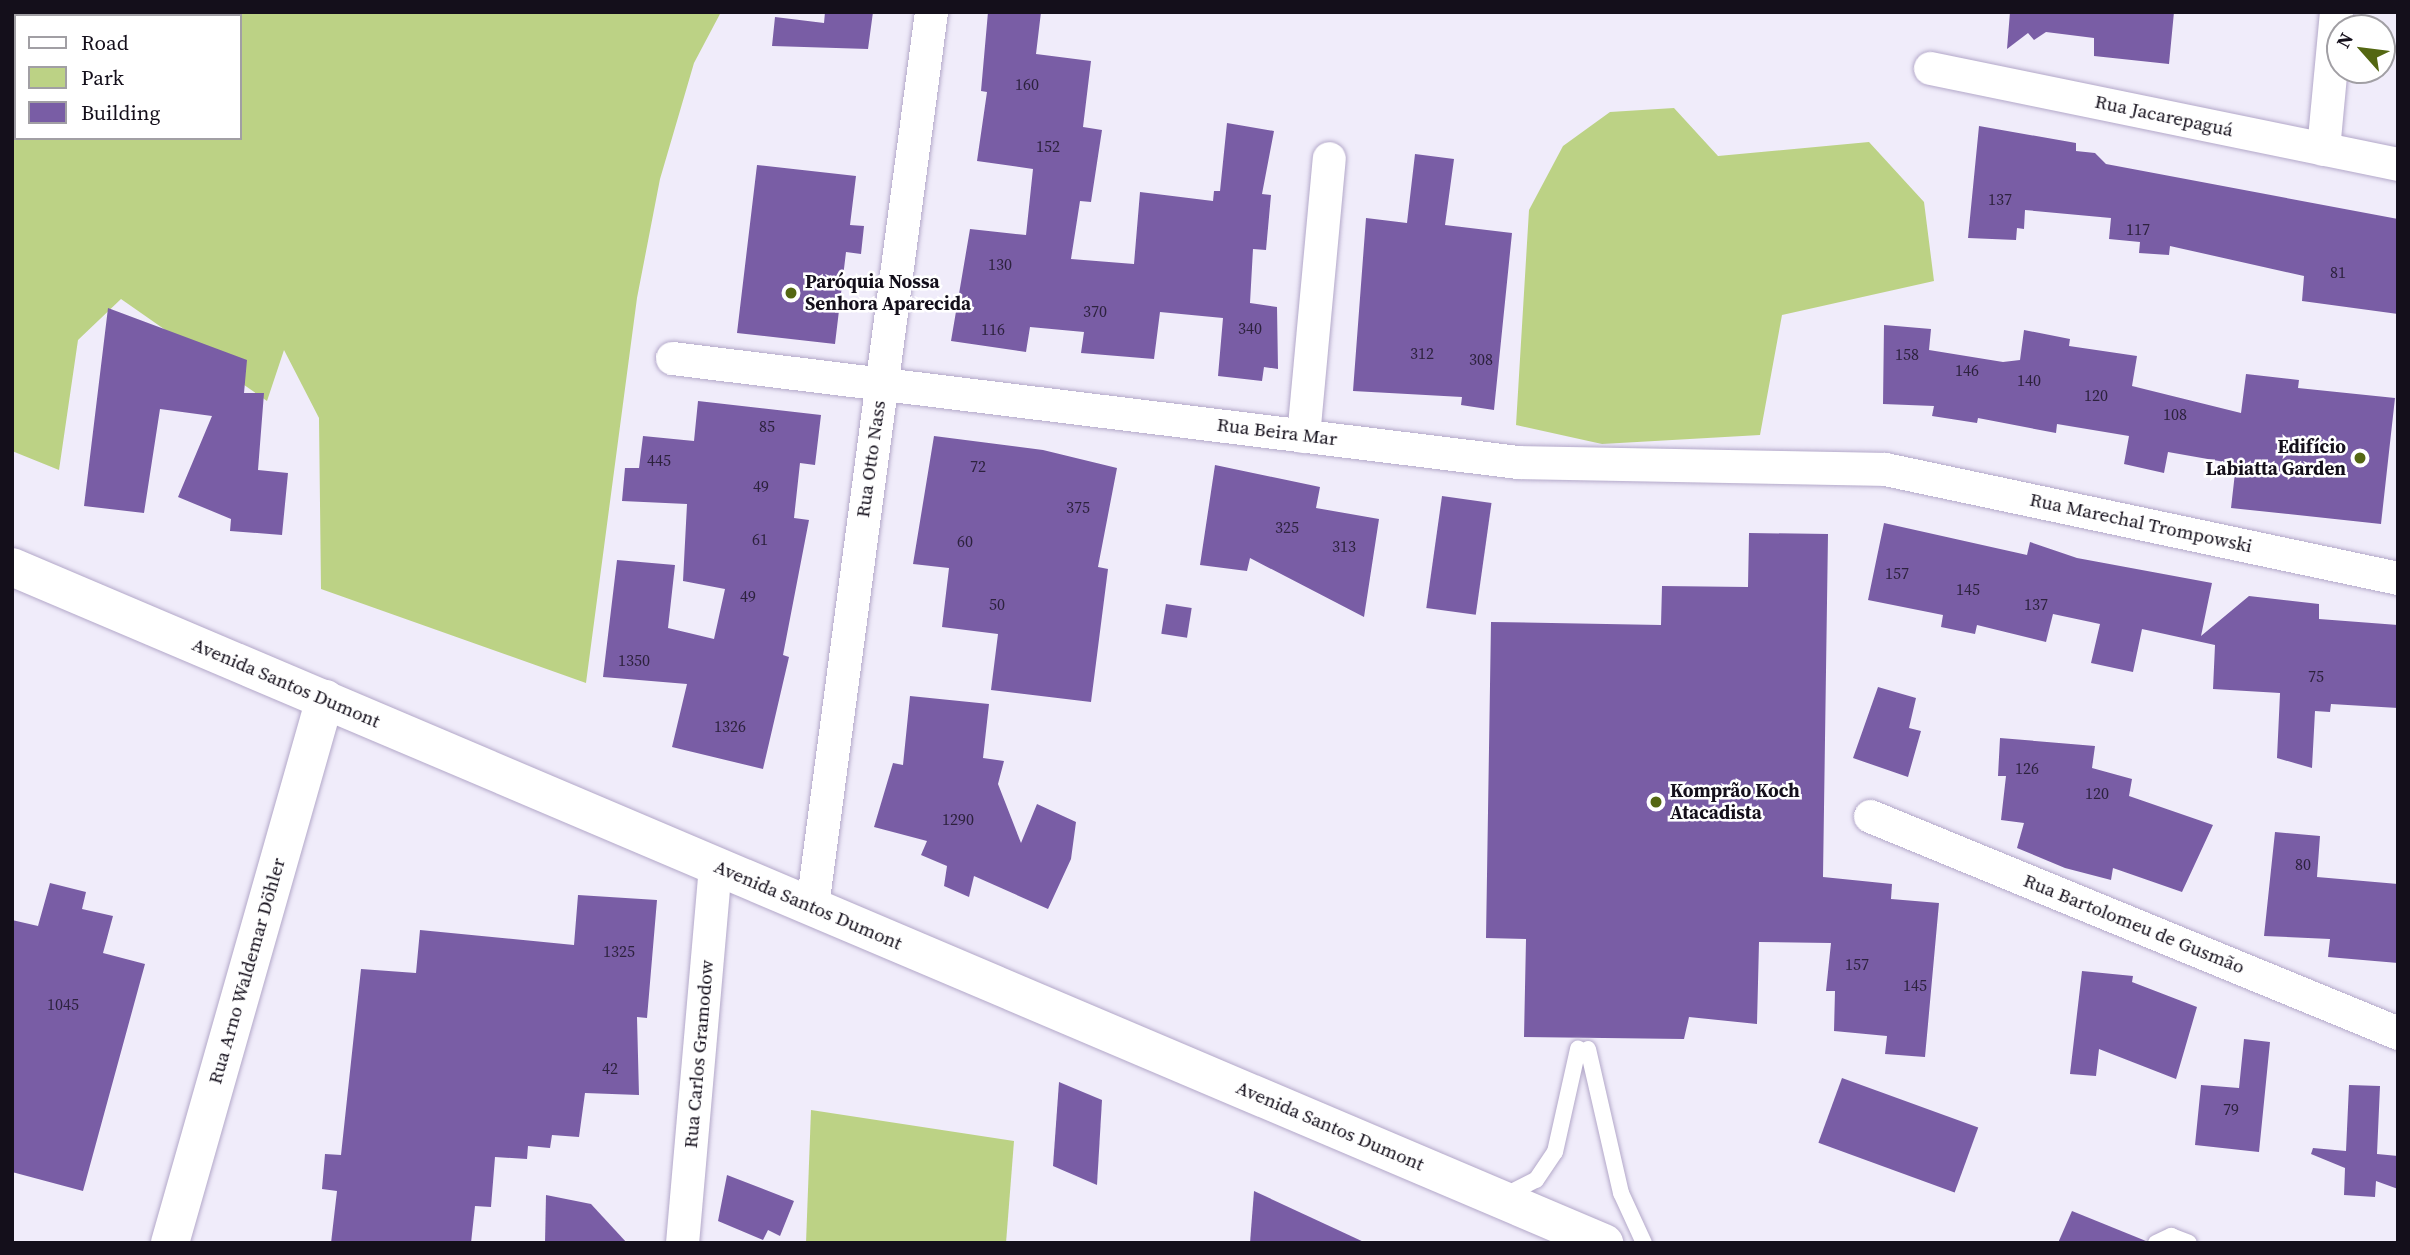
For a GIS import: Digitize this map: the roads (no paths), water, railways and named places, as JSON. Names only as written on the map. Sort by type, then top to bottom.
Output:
[{"type":"main road","name":"Avenida Santos Dumont","points":[[12,567],[1604,1243]]},
{"type":"main road","name":"Rua Arno Waldemar Döhler","points":[[170,1243],[325,699]]},
{"type":"street","name":"Rua Otto Nass","points":[[812,906],[931,12]]},
{"type":"street","points":[[2323,149],[2336,12]]},
{"type":"street","name":"Rua Jacarepaguá","points":[[1930,68],[2398,164]]},
{"type":"street","points":[[1303,436],[1329,158]]},
{"type":"street","name":"Rua Beira Mar","points":[[672,358],[1303,436],[1583,467],[1885,469]]},
{"type":"street","name":"Rua Marechal Trompowski","points":[[1885,469],[2398,578]]},
{"type":"street","name":"Rua Bartolomeu de Gusmão","points":[[1870,816],[2398,1033]]},
{"type":"street","name":"Rua Carlos Gramodow","points":[[682,1243],[715,865]]},
{"type":"lane","points":[[1499,1198],[1536,1180],[1555,1152],[1583,1049],[1621,1193],[1644,1243]]},
{"type":"lane","points":[[2155,1243],[2171,1236],[2189,1243]]},
{"type":"place","name":"Paróquia Nossa Senhora Aparecida","points":[[791,293]]},
{"type":"place","name":"Edifício Labiatta Garden","points":[[2360,458]]},
{"type":"place","name":"Komprão Koch Atacadista","points":[[1656,802]]}]
